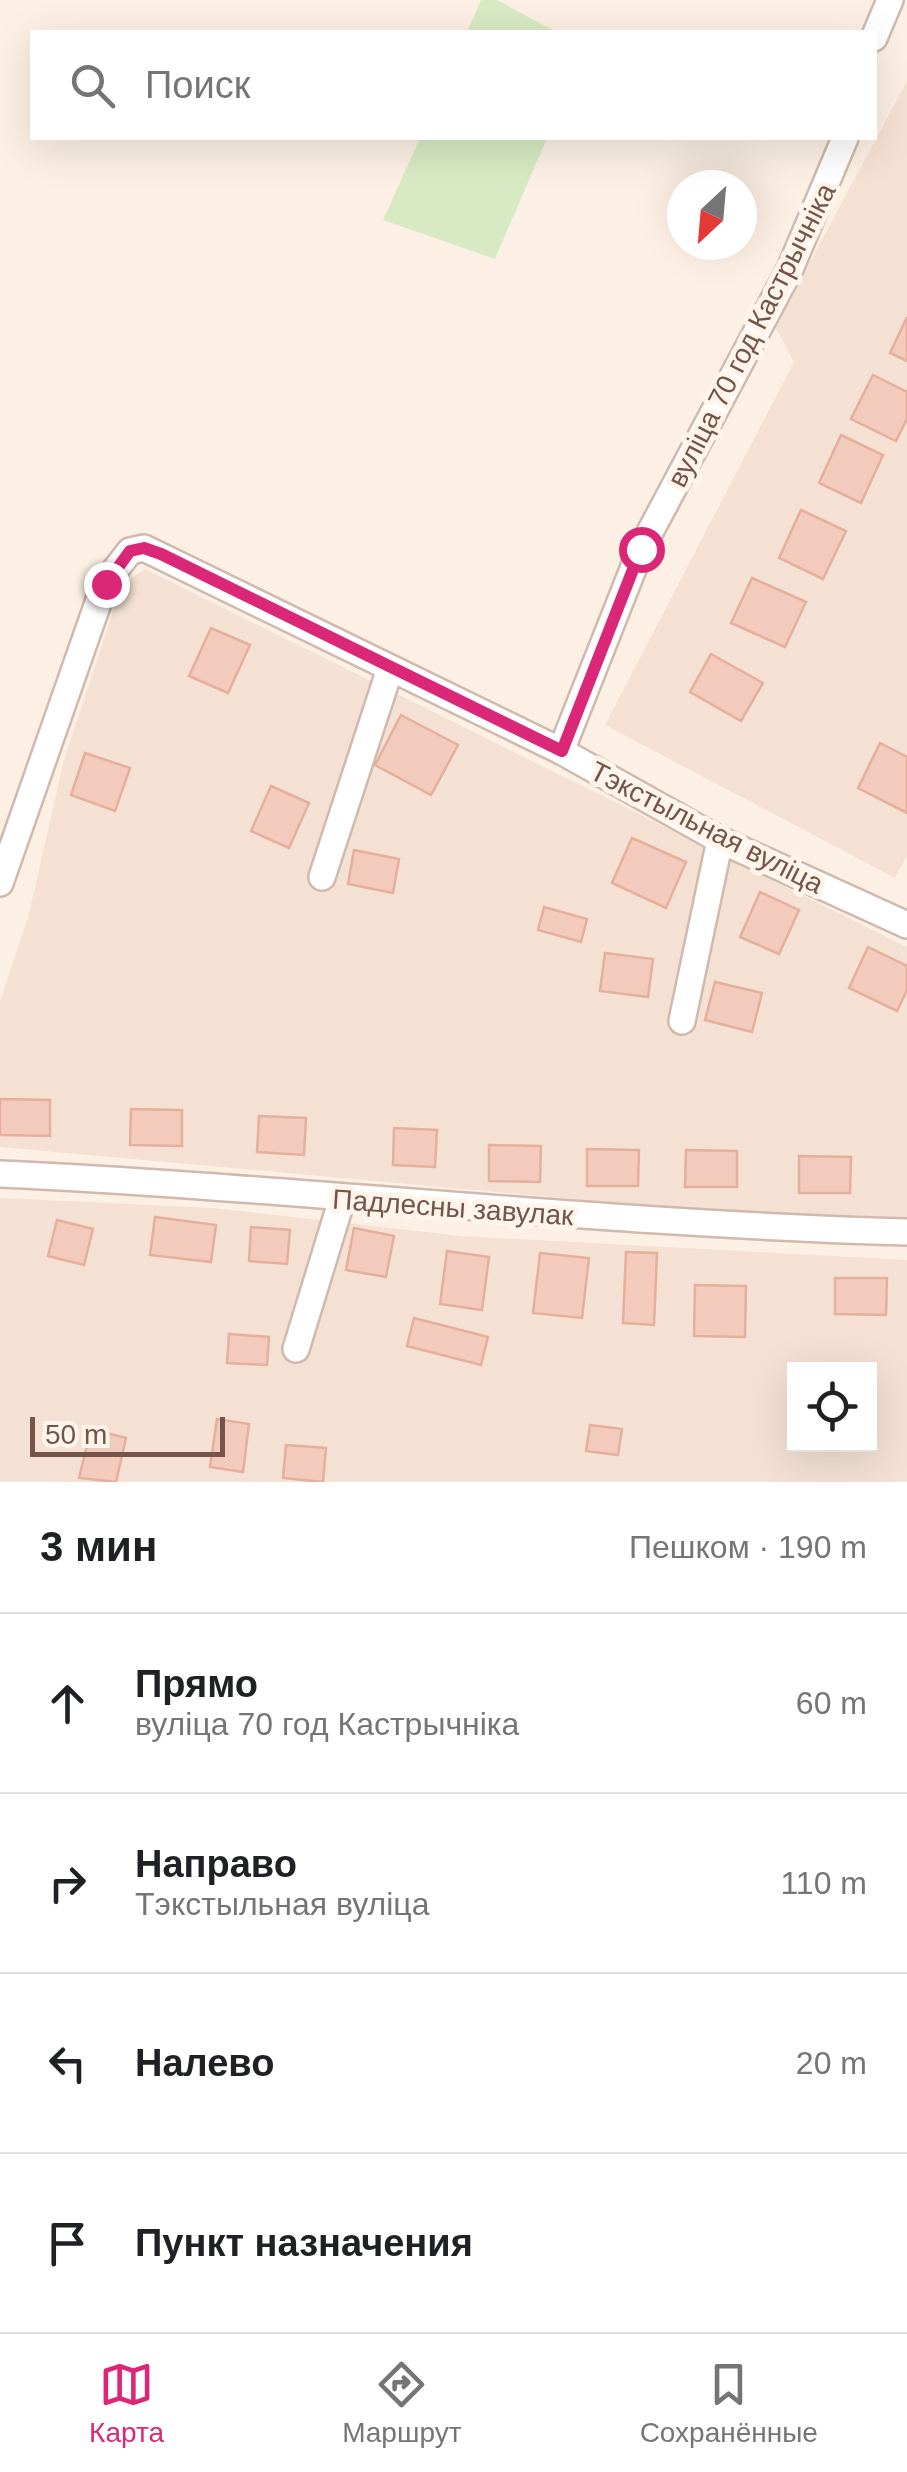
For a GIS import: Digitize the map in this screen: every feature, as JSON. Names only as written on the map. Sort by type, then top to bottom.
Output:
[{"type":"street","points":[[877,31],[890,0]]},
{"type":"street","name":"вуліца 70 год Кастрычніка","points":[[562,751],[641,549],[790,270],[844,140]]},
{"type":"street","name":"Тэкстыльная вуліца","points":[[0,883],[106,584],[130,551],[144,548],[562,751],[720,840],[905,919]]},
{"type":"street","points":[[322,877],[390,670]]},
{"type":"street","points":[[682,1021],[720,840]]},
{"type":"street","name":"Падлесны завулак","points":[[0,1174],[157,1182],[714,1227],[907,1232]]},
{"type":"street","points":[[296,1349],[342,1199]]},
{"type":"shaded area","points":[[907,81],[907,855],[895,878],[605,725],[794,362],[775,327]]},
{"type":"shaded area","points":[[145,569],[907,947],[907,1217],[707,1211],[0,1147],[0,1002],[28,918],[64,760],[117,599],[129,580]]},
{"type":"shaded area","points":[[0,1198],[214,1208],[461,1236],[907,1260],[907,1482],[0,1482]]},
{"type":"green space","points":[[481,0],[497,0],[552,30],[468,30]]},
{"type":"green space","points":[[419,140],[546,140],[495,259],[383,220]]},
{"type":"building","points":[[907,317],[907,361],[890,353]]},
{"type":"building","points":[[873,375],[907,392],[907,419],[896,441],[851,419]]},
{"type":"building","points":[[841,435],[883,455],[861,503],[819,483]]},
{"type":"building","points":[[801,510],[846,531],[823,579],[779,558]]},
{"type":"building","points":[[752,578],[806,602],[785,647],[731,623]]},
{"type":"building","points":[[211,628],[250,645],[228,693],[189,676]]},
{"type":"building","points":[[711,654],[763,683],[741,721],[690,692]]},
{"type":"building","points":[[401,715],[458,745],[431,795],[375,765]]},
{"type":"building","points":[[880,743],[907,757],[907,813],[858,788]]},
{"type":"building","points":[[85,753],[130,768],[115,811],[71,795]]},
{"type":"building","points":[[271,786],[309,803],[289,848],[251,831]]},
{"type":"building","points":[[632,838],[686,862],[666,908],[612,883]]},
{"type":"building","points":[[354,850],[399,859],[393,893],[348,884]]},
{"type":"building","points":[[760,892],[799,910],[779,954],[740,937]]},
{"type":"building","points":[[544,907],[587,919],[581,942],[538,930]]},
{"type":"building","points":[[868,947],[907,966],[907,990],[897,1011],[849,988]]},
{"type":"building","points":[[605,953],[653,959],[648,997],[600,991]]},
{"type":"building","points":[[715,982],[762,993],[752,1032],[705,1020]]},
{"type":"building","points":[[0,1099],[50,1100],[50,1136],[0,1135]]},
{"type":"building","points":[[131,1109],[182,1110],[182,1146],[130,1145]]},
{"type":"building","points":[[259,1116],[306,1118],[304,1155],[257,1152]]},
{"type":"building","points":[[394,1128],[437,1130],[435,1167],[393,1165]]},
{"type":"building","points":[[489,1145],[541,1146],[540,1182],[489,1181]]},
{"type":"building","points":[[587,1149],[639,1150],[638,1186],[587,1186]]},
{"type":"building","points":[[686,1150],[737,1151],[737,1187],[685,1187]]},
{"type":"building","points":[[799,1156],[851,1157],[850,1193],[799,1193]]},
{"type":"building","points":[[155,1217],[216,1225],[211,1262],[150,1255]]},
{"type":"building","points":[[57,1220],[93,1229],[84,1265],[48,1256]]},
{"type":"building","points":[[251,1227],[290,1230],[287,1264],[249,1261]]},
{"type":"building","points":[[354,1228],[394,1236],[386,1277],[346,1270]]},
{"type":"building","points":[[447,1251],[489,1257],[482,1310],[440,1304]]},
{"type":"building","points":[[626,1252],[657,1253],[654,1325],[623,1323]]},
{"type":"building","points":[[540,1253],[589,1258],[582,1318],[533,1313]]},
{"type":"building","points":[[835,1278],[887,1278],[886,1315],[835,1314]]},
{"type":"building","points":[[695,1285],[746,1286],[745,1337],[694,1336]]},
{"type":"building","points":[[414,1318],[488,1337],[481,1365],[407,1346]]},
{"type":"building","points":[[229,1334],[269,1337],[267,1365],[227,1363]]},
{"type":"building","points":[[217,1419],[249,1424],[243,1472],[210,1467]]},
{"type":"building","points":[[590,1425],[622,1429],[618,1455],[586,1451]]},
{"type":"building","points":[[91,1429],[126,1438],[116,1482],[79,1478]]},
{"type":"building","points":[[286,1445],[326,1448],[323,1482],[283,1478]]},
{"type":"route","points":[[106,584],[130,551],[144,548],[161,554],[390,670],[562,751],[641,549]]}]
